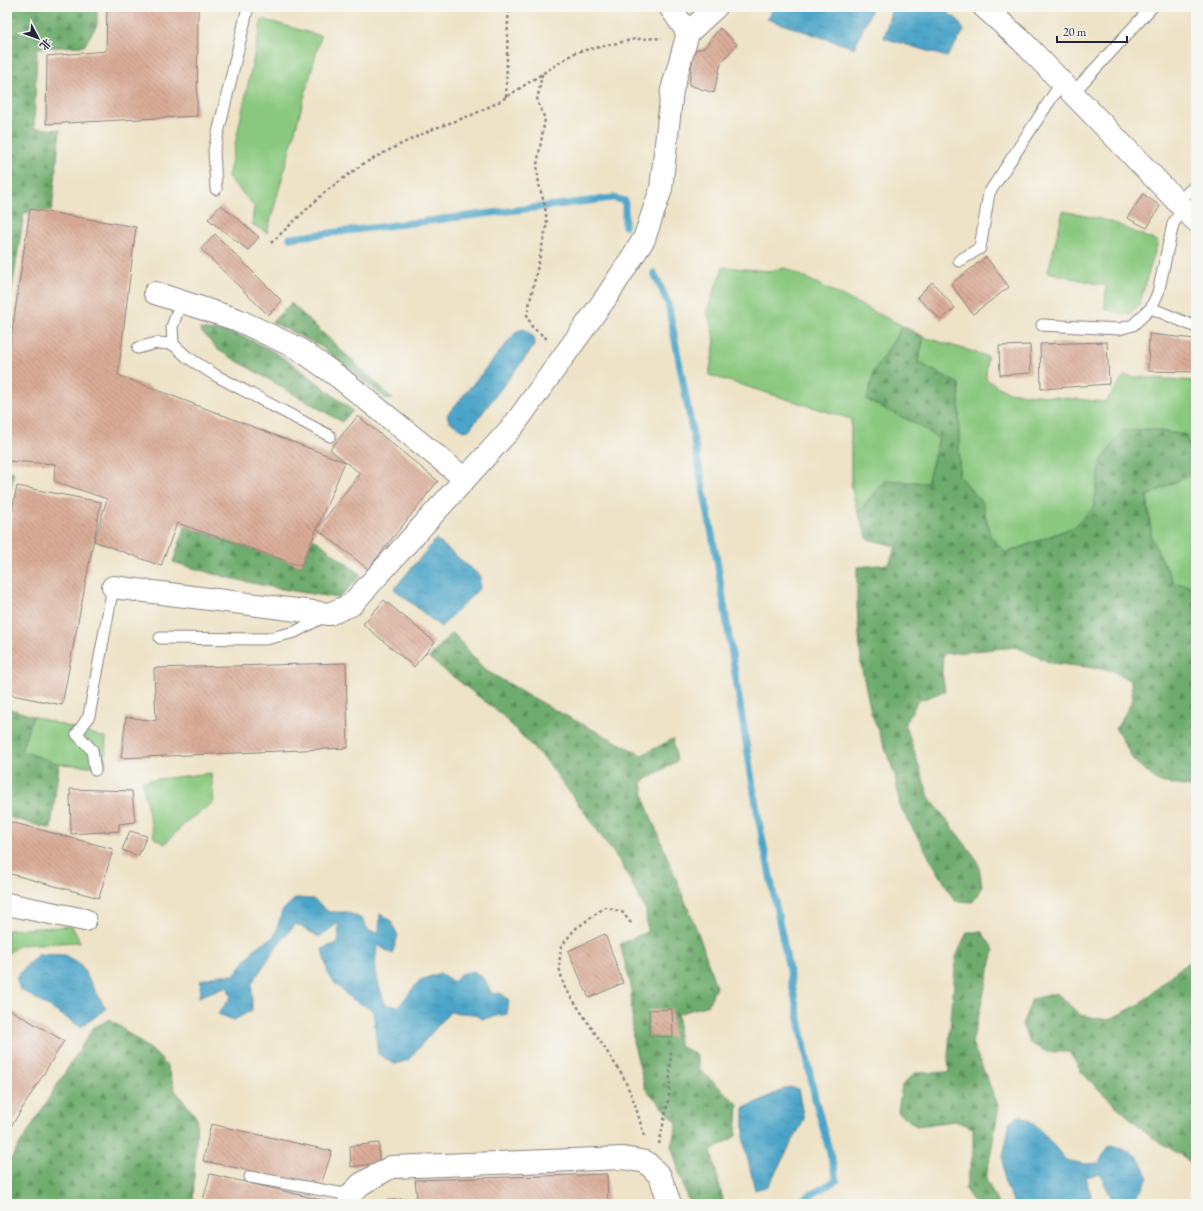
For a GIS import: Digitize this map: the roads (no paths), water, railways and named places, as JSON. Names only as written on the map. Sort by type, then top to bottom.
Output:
[{"type":"street","points":[[670,7],[688,33]]},
{"type":"street","points":[[113,587],[329,614],[351,605],[514,425],[605,299],[644,239],[661,189],[672,90],[688,33],[716,7]]},
{"type":"street","points":[[984,7],[1022,41],[1186,210]]},
{"type":"street","points":[[155,293],[238,320],[299,349],[340,378],[465,479]]},
{"type":"street","points":[[7,904],[85,920]]},
{"type":"street","points":[[350,1199],[361,1184],[391,1167],[623,1158],[646,1162],[660,1176],[670,1204]]},
{"type":"lane","points":[[216,188],[214,150],[248,7]]},
{"type":"lane","points":[[959,261],[980,248],[989,193],[1067,88],[1152,7]]},
{"type":"lane","points":[[1042,325],[1119,329],[1133,325],[1151,308],[1158,292],[1174,224],[1186,210],[1196,185]]},
{"type":"lane","points":[[173,344],[172,327],[181,301]]},
{"type":"lane","points":[[1151,308],[1196,327]]},
{"type":"lane","points":[[138,348],[156,343],[173,344],[187,357],[215,375],[330,436]]},
{"type":"lane","points":[[95,770],[92,750],[77,734],[89,716],[113,587]]},
{"type":"lane","points":[[160,638],[266,639],[295,632],[329,614]]},
{"type":"lane","points":[[250,1177],[350,1199]]},
{"type":"water","points":[[774,7],[873,7],[854,48],[767,19]]},
{"type":"water","points":[[892,7],[939,7],[958,20],[964,31],[947,57],[884,38]]},
{"type":"water","points":[[524,329],[534,337],[535,345],[469,430],[463,431],[449,421],[447,415],[517,331]]},
{"type":"water","points":[[436,539],[480,576],[480,588],[441,627],[394,589]]},
{"type":"water","points":[[296,898],[313,899],[329,912],[347,912],[362,919],[369,931],[379,932],[380,914],[391,921],[398,936],[392,954],[378,945],[376,953],[378,983],[386,1005],[399,1006],[420,980],[440,973],[454,982],[460,974],[474,971],[485,980],[492,994],[501,993],[509,1000],[507,1014],[482,1019],[473,1014],[450,1012],[408,1060],[395,1064],[378,1054],[373,1010],[350,998],[329,977],[322,949],[339,942],[338,923],[319,937],[296,924],[276,947],[252,983],[252,1010],[234,1020],[218,1014],[231,997],[227,986],[199,997],[201,980],[220,975],[234,975],[255,948],[275,936],[282,911]]},
{"type":"water","points":[[38,954],[65,955],[80,964],[106,1009],[81,1027],[20,989],[16,977]]},
{"type":"water","points":[[789,1087],[798,1089],[804,1120],[768,1186],[755,1190],[744,1143],[744,1108]]},
{"type":"water","points":[[1021,1115],[1036,1125],[1066,1160],[1085,1164],[1099,1163],[1108,1146],[1123,1149],[1134,1154],[1142,1163],[1148,1177],[1143,1189],[1128,1204],[1112,1199],[1100,1174],[1085,1177],[1091,1195],[1088,1204],[1014,1204],[1004,1181],[1003,1157],[1010,1121]]},
{"type":"waterway","points":[[290,238],[613,198],[625,201],[625,226]]},
{"type":"waterway","points":[[654,273],[668,303],[717,561],[758,817],[815,1098],[837,1180],[794,1204]]}]
